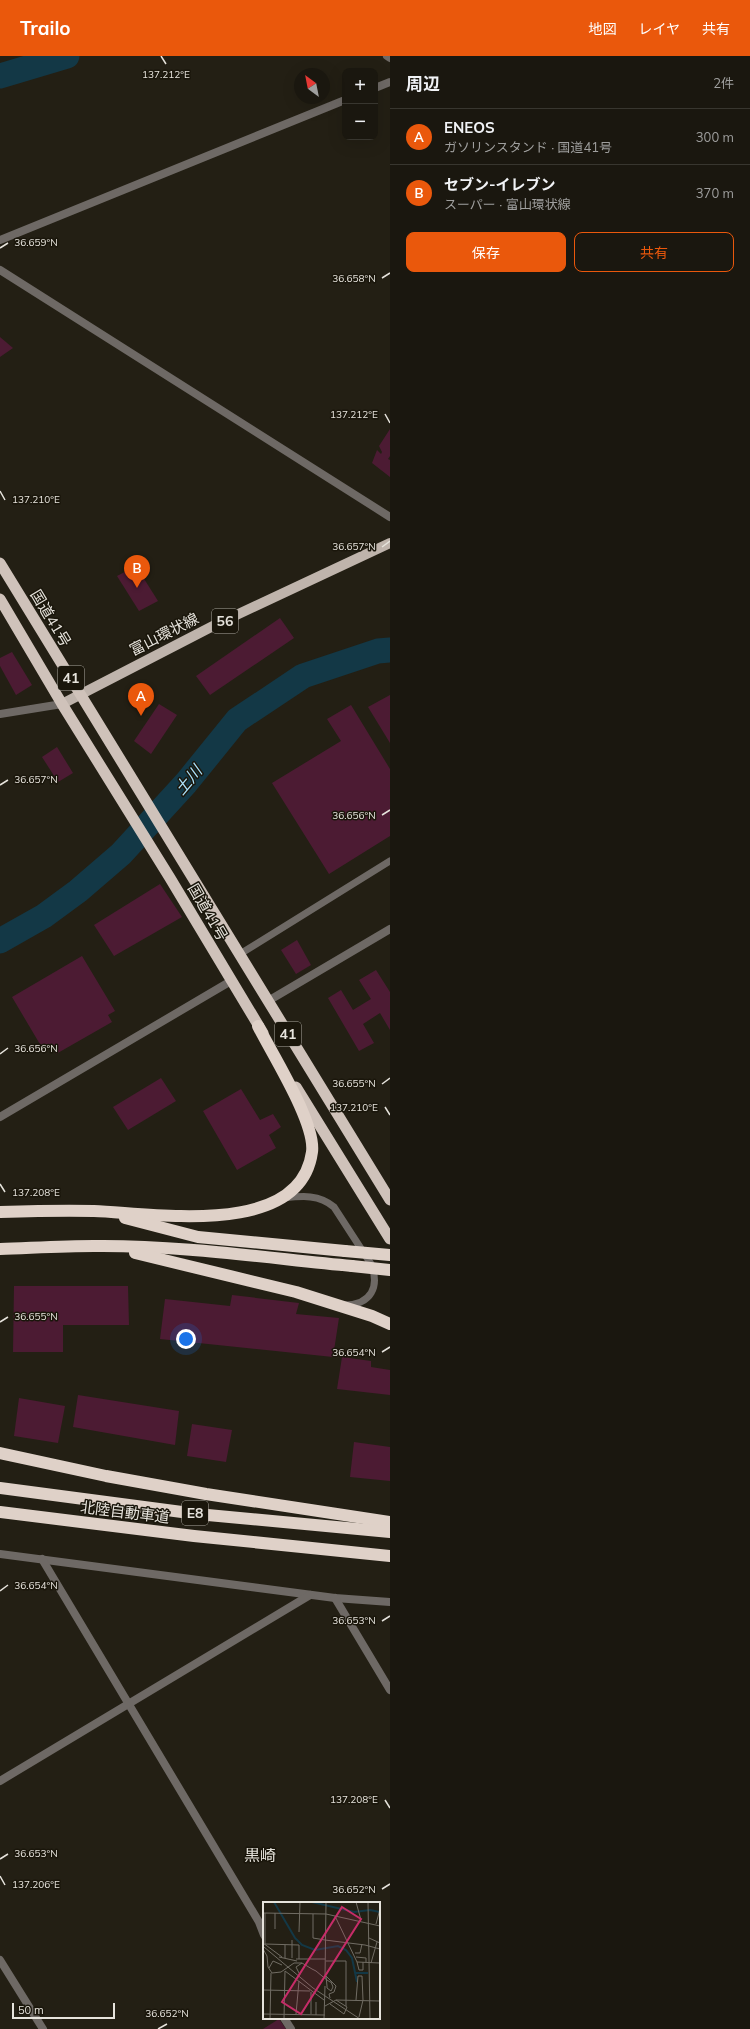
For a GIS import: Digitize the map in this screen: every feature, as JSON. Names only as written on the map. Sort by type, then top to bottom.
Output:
[{"type":"highway","name":"国道41号","points":[[0,563],[390,1200]]},
{"type":"highway","name":"国道41号","points":[[0,599],[62,704],[125,803],[258,1026],[390,1239]]},
{"type":"highway","points":[[0,1212],[92,1211],[214,1216],[243,1213],[266,1207],[283,1198],[298,1184],[307,1169],[312,1152],[310,1135],[298,1103],[258,1026]]},
{"type":"highway","points":[[92,1211],[198,1237],[390,1255]]},
{"type":"highway","points":[[95,1246],[144,1255],[245,1279],[338,1304],[390,1324]]},
{"type":"highway","points":[[0,1249],[95,1246],[216,1252],[390,1270]]},
{"type":"highway","points":[[0,1453],[106,1476],[206,1494],[390,1522]]},
{"type":"highway","name":"北陸自動車道","points":[[0,1488],[198,1514],[390,1532]]},
{"type":"highway","name":"北陸自動車道","points":[[0,1512],[194,1536],[390,1556]]},
{"type":"main road","name":"富山環状線","points":[[62,704],[80,693],[213,626],[390,543]]},
{"type":"street","points":[[378,87],[390,82]]},
{"type":"street","points":[[0,240],[342,101]]},
{"type":"street","points":[[0,270],[390,517]]},
{"type":"street","points":[[0,714],[62,704]]},
{"type":"street","points":[[268,1001],[390,928]]},
{"type":"street","points":[[0,1117],[231,980]]},
{"type":"street","points":[[0,1554],[310,1595],[390,1602]]},
{"type":"street","points":[[42,1559],[259,1922],[263,1932]]},
{"type":"street","points":[[0,1782],[310,1595]]},
{"type":"street","points":[[335,1598],[390,1690]]},
{"type":"street","points":[[0,1960],[43,2029]]},
{"type":"street","points":[[285,2019],[291,2029]]},
{"type":"lane","points":[[240,954],[390,861]]},
{"type":"lane","points":[[283,1198],[308,1196],[328,1201],[334,1207],[371,1264],[375,1273],[375,1283],[369,1296],[355,1304],[338,1304]]},
{"type":"building","points":[[0,337],[13,348],[0,357]]},
{"type":"building","points":[[390,429],[390,456],[388,459],[390,460],[390,477],[372,463],[377,450],[381,454],[382,452],[379,446]]},
{"type":"building","points":[[136,566],[158,601],[139,611],[117,576]]},
{"type":"building","points":[[280,618],[294,638],[210,695],[196,676]]},
{"type":"building","points":[[12,652],[32,685],[16,695],[0,666],[0,658]]},
{"type":"building","points":[[390,695],[390,743],[368,707]]},
{"type":"building","points":[[159,704],[177,715],[151,754],[134,741]]},
{"type":"building","points":[[351,705],[390,769],[390,836],[329,874],[272,783],[341,741],[327,719]]},
{"type":"building","points":[[57,747],[73,773],[58,782],[42,757]]},
{"type":"building","points":[[160,884],[182,917],[114,956],[94,925]]},
{"type":"building","points":[[297,940],[311,965],[296,974],[281,950]]},
{"type":"building","points":[[82,956],[115,1011],[108,1015],[112,1022],[56,1054],[53,1046],[44,1051],[12,997]]},
{"type":"building","points":[[376,970],[390,992],[390,1030],[380,1013],[363,1024],[374,1043],[359,1051],[328,998],[341,990],[353,1010],[371,999],[359,980]]},
{"type":"building","points":[[161,1078],[176,1101],[128,1130],[113,1107]]},
{"type":"building","points":[[241,1089],[260,1120],[273,1114],[281,1127],[269,1135],[276,1148],[237,1170],[203,1111]]},
{"type":"building","points":[[14,1286],[128,1286],[129,1325],[63,1325],[63,1352],[13,1352]]},
{"type":"building","points":[[232,1295],[299,1303],[296,1314],[339,1318],[333,1357],[160,1339],[165,1299],[230,1306]]},
{"type":"building","points":[[342,1357],[371,1361],[371,1367],[390,1370],[390,1395],[337,1389]]},
{"type":"building","points":[[78,1395],[179,1411],[175,1445],[73,1427]]},
{"type":"building","points":[[19,1398],[65,1406],[58,1443],[14,1436]]},
{"type":"building","points":[[192,1424],[232,1430],[226,1462],[187,1456]]},
{"type":"building","points":[[354,1442],[390,1447],[390,1481],[350,1477]]},
{"type":"building","points":[[279,2019],[286,2029],[263,2029]]},
{"type":"waterway","points":[[0,76],[67,56]]},
{"type":"waterway","name":"土川","points":[[0,941],[44,916],[78,891],[121,854],[186,783],[237,720],[303,676],[378,651],[390,650]]},
{"type":"place","name":"セブン-イレブン","points":[[137,588]]},
{"type":"place","name":"ENEOS","points":[[141,716]]},
{"type":"district","name":"黒崎","points":[[260,1855]]}]
